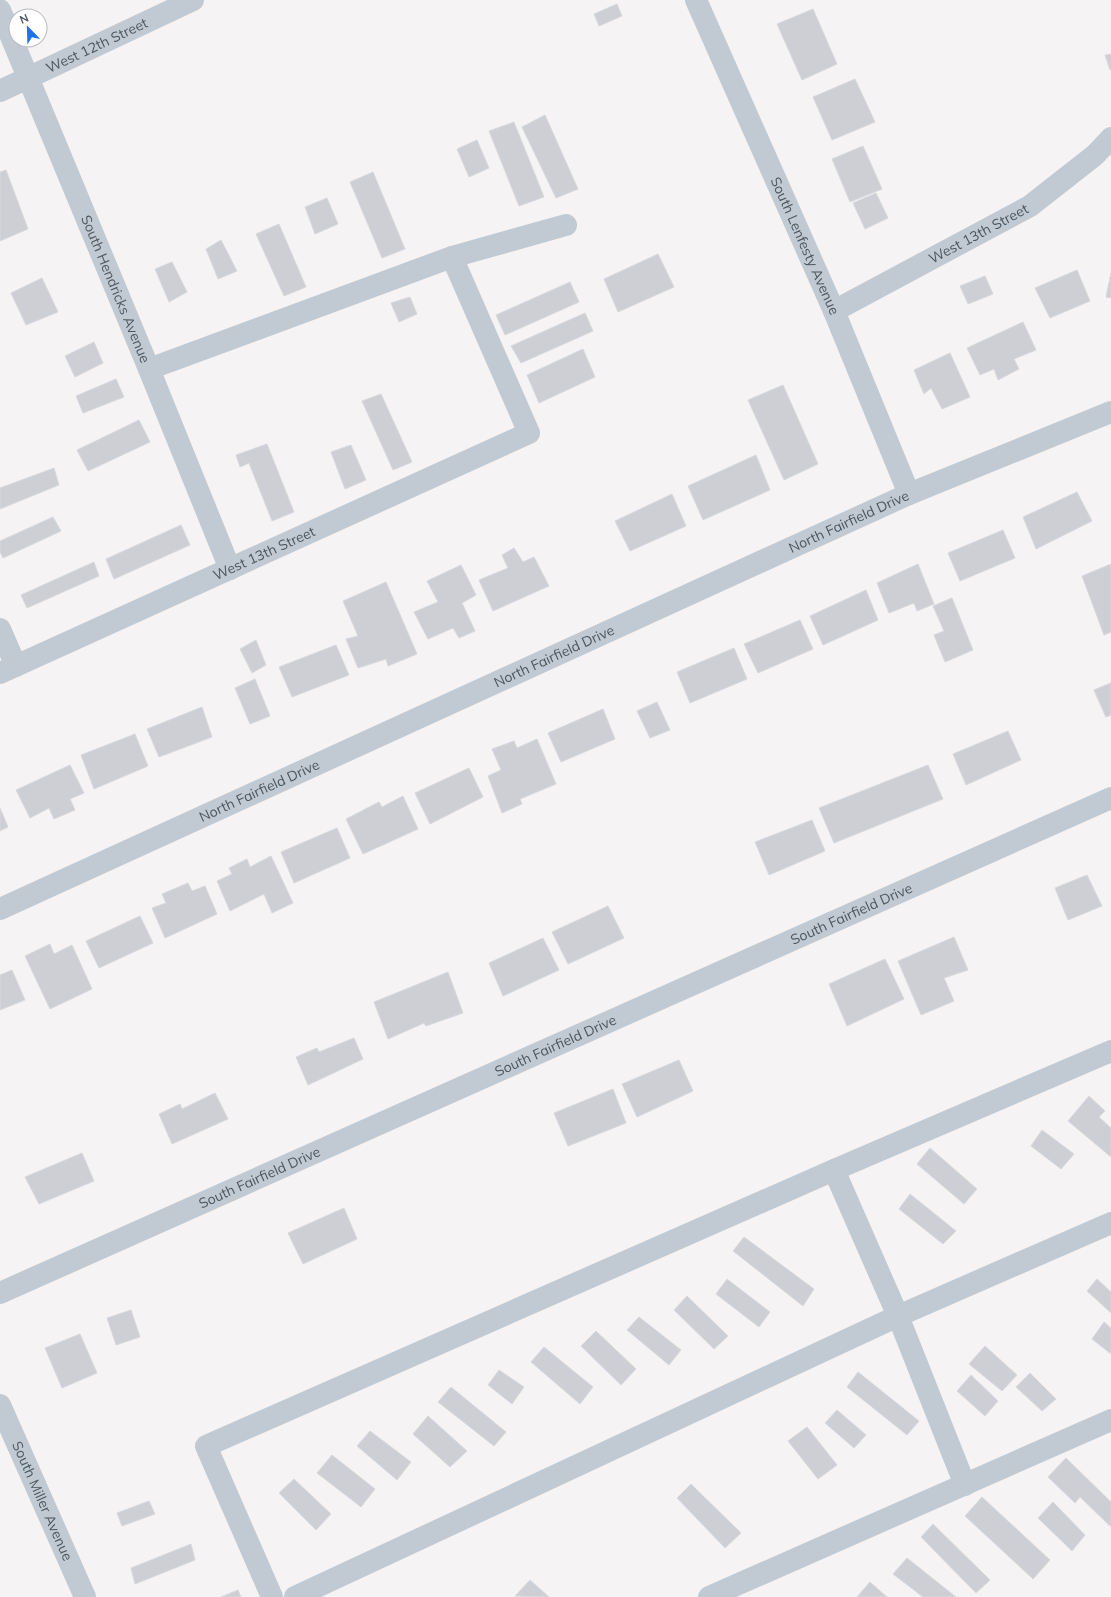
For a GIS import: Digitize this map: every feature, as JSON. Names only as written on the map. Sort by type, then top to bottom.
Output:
[{"type":"street","name":"West 12th Street","points":[[0,91],[194,0]]},
{"type":"street","name":"South Lenfesty Avenue","points":[[696,0],[834,311],[909,494]]},
{"type":"street","name":"South Hendricks Avenue","points":[[0,10],[230,569]]},
{"type":"street","name":"West 13th Street","points":[[834,311],[1030,206],[1095,155],[1111,138]]},
{"type":"street","points":[[149,369],[452,257],[566,225]]},
{"type":"street","name":"West 13th Street","points":[[8,669],[528,433],[452,257]]},
{"type":"street","name":"North Fairfield Drive","points":[[0,909],[909,494],[1111,412]]},
{"type":"street","points":[[0,629],[8,669]]},
{"type":"street","name":"South Fairfield Drive","points":[[0,1293],[1111,798]]},
{"type":"street","points":[[272,1597],[206,1446],[834,1170],[1111,1051]]},
{"type":"street","points":[[834,1170],[898,1316],[965,1485]]},
{"type":"street","points":[[295,1597],[898,1316],[1111,1223]]},
{"type":"street","name":"South Miller Avenue","points":[[0,1404],[85,1597]]},
{"type":"street","points":[[709,1597],[1111,1420]]},
{"type":"building","points":[[617,4],[622,16],[599,26],[594,14]]},
{"type":"building","points":[[813,9],[837,64],[802,80],[777,24]]},
{"type":"building","points":[[1111,54],[1111,70],[1110,70],[1105,55]]},
{"type":"building","points":[[855,79],[875,122],[832,140],[813,97]]},
{"type":"building","points":[[545,115],[578,189],[556,198],[522,127]]},
{"type":"building","points":[[514,122],[544,197],[519,206],[489,131]]},
{"type":"building","points":[[477,140],[489,168],[469,177],[457,149]]},
{"type":"building","points":[[863,146],[882,189],[850,202],[832,159]]},
{"type":"building","points":[[6,170],[28,229],[0,241],[0,172]]},
{"type":"building","points":[[373,172],[405,249],[382,258],[350,182]]},
{"type":"building","points":[[876,193],[888,218],[865,229],[853,203]]},
{"type":"building","points":[[327,198],[338,224],[315,234],[305,207]]},
{"type":"building","points":[[279,224],[306,287],[284,296],[256,234]]},
{"type":"building","points":[[221,240],[237,271],[218,279],[206,249]]},
{"type":"building","points":[[658,254],[674,287],[618,312],[604,279]]},
{"type":"building","points":[[172,262],[187,292],[169,302],[155,269]]},
{"type":"building","points":[[1077,270],[1090,301],[1050,318],[1035,288]]},
{"type":"building","points":[[1111,273],[1111,298],[1106,297]]},
{"type":"building","points":[[985,276],[993,294],[968,304],[960,286]]},
{"type":"building","points":[[42,278],[58,312],[26,325],[11,293]]},
{"type":"building","points":[[570,282],[579,302],[505,335],[496,315]]},
{"type":"building","points":[[410,297],[417,314],[399,322],[391,303]]},
{"type":"building","points":[[585,313],[593,331],[521,363],[511,346]]},
{"type":"building","points":[[1023,322],[1036,350],[1014,359],[1019,369],[998,380],[994,369],[980,375],[967,348]]},
{"type":"building","points":[[94,342],[103,363],[75,377],[65,356]]},
{"type":"building","points":[[583,349],[595,377],[539,403],[527,375]]},
{"type":"building","points":[[950,353],[970,397],[942,409],[931,388],[924,394],[914,370]]},
{"type":"building","points":[[116,379],[124,397],[83,413],[76,396]]},
{"type":"building","points":[[783,385],[818,464],[784,480],[748,400]]},
{"type":"building","points":[[381,394],[412,462],[393,470],[362,401]]},
{"type":"building","points":[[139,420],[150,442],[88,471],[77,450]]},
{"type":"building","points":[[267,444],[294,512],[272,521],[249,463],[240,467],[236,455]]},
{"type":"building","points":[[351,445],[366,480],[345,489],[331,452]]},
{"type":"building","points":[[756,455],[770,490],[703,520],[688,486]]},
{"type":"building","points":[[54,468],[59,485],[0,509],[0,488]]},
{"type":"building","points":[[1077,492],[1092,521],[1036,549],[1023,517]]},
{"type":"building","points":[[672,494],[686,526],[630,551],[615,521]]},
{"type":"building","points":[[53,517],[61,531],[3,558],[0,552],[0,541]]},
{"type":"building","points":[[181,525],[190,545],[114,579],[106,559]]},
{"type":"building","points":[[1003,530],[1015,558],[960,581],[948,553]]},
{"type":"building","points":[[514,548],[523,562],[534,557],[549,586],[493,611],[479,580],[508,568],[502,555]]},
{"type":"building","points":[[94,562],[99,576],[27,608],[21,595]]},
{"type":"building","points":[[918,564],[934,604],[917,611],[914,603],[889,613],[877,583]]},
{"type":"building","points":[[1111,564],[1111,632],[1104,635],[1082,576]]},
{"type":"building","points":[[461,565],[476,595],[462,603],[475,631],[459,638],[453,628],[428,639],[414,612],[438,602],[427,581]]},
{"type":"building","points":[[386,582],[417,654],[388,666],[386,659],[358,668],[346,639],[358,636],[343,601]]},
{"type":"building","points":[[866,590],[878,620],[823,645],[810,616]]},
{"type":"building","points":[[952,598],[973,650],[945,662],[934,635],[944,631],[933,606]]},
{"type":"building","points":[[800,620],[813,649],[758,673],[744,644]]},
{"type":"building","points":[[256,640],[266,665],[252,673],[240,649]]},
{"type":"building","points":[[336,645],[349,675],[292,697],[279,667]]},
{"type":"building","points":[[734,648],[747,679],[690,703],[677,672]]},
{"type":"building","points":[[255,679],[270,716],[250,724],[235,688]]},
{"type":"building","points":[[1111,683],[1111,715],[1106,717],[1094,690]]},
{"type":"building","points":[[1111,683],[1111,715],[1106,717],[1094,690]]},
{"type":"building","points":[[657,702],[670,730],[650,738],[637,711]]},
{"type":"building","points":[[202,707],[212,737],[159,757],[147,729]]},
{"type":"building","points":[[603,709],[615,739],[561,762],[548,733]]},
{"type":"building","points":[[1008,731],[1021,760],[966,785],[953,754]]},
{"type":"building","points":[[135,734],[148,766],[94,789],[81,755]]},
{"type":"building","points":[[537,739],[556,784],[520,799],[522,804],[502,813],[488,776],[501,770],[492,749],[514,741],[517,748]]},
{"type":"building","points":[[70,765],[84,793],[70,799],[75,810],[54,819],[49,808],[30,818],[16,790]]},
{"type":"building","points":[[928,765],[943,799],[834,843],[819,808]]},
{"type":"building","points":[[469,768],[483,797],[430,824],[415,793]]},
{"type":"building","points":[[403,796],[418,829],[363,854],[346,819],[379,802],[382,807]]},
{"type":"building","points":[[0,808],[8,827],[0,831]]},
{"type":"building","points":[[812,820],[825,851],[769,875],[755,842]]},
{"type":"building","points":[[337,828],[350,858],[294,883],[281,852]]},
{"type":"building","points":[[271,856],[293,903],[272,913],[264,894],[230,911],[217,881],[232,874],[229,868],[247,859],[250,867]]},
{"type":"building","points":[[1087,875],[1102,906],[1068,920],[1055,888]]},
{"type":"building","points":[[188,883],[192,891],[205,886],[217,914],[165,938],[152,908],[166,903],[162,894]]},
{"type":"building","points":[[608,906],[624,938],[568,964],[552,932]]},
{"type":"building","points":[[140,916],[153,943],[99,968],[86,941]]},
{"type":"building","points":[[954,937],[968,970],[944,978],[954,1001],[921,1015],[898,961]]},
{"type":"building","points":[[543,938],[559,970],[503,996],[489,963]]},
{"type":"building","points":[[50,944],[54,954],[72,945],[92,989],[50,1009],[25,956]]},
{"type":"building","points":[[885,959],[904,999],[847,1026],[829,984]]},
{"type":"building","points":[[12,970],[25,1000],[0,1010],[0,975]]},
{"type":"building","points":[[448,972],[463,1013],[426,1026],[424,1023],[388,1039],[374,1002]]},
{"type":"building","points":[[354,1038],[363,1059],[308,1085],[296,1057],[317,1048],[319,1052]]},
{"type":"building","points":[[679,1060],[693,1091],[637,1117],[622,1084]]},
{"type":"building","points":[[613,1089],[626,1123],[568,1146],[554,1113]]},
{"type":"building","points":[[215,1093],[228,1119],[172,1144],[159,1114],[180,1104],[182,1109]]},
{"type":"building","points":[[1089,1096],[1105,1111],[1099,1117],[1111,1128],[1111,1157],[1068,1121]]},
{"type":"building","points":[[1042,1130],[1074,1154],[1061,1169],[1031,1146]]},
{"type":"building","points":[[930,1148],[977,1189],[964,1204],[917,1164]]},
{"type":"building","points":[[82,1153],[94,1181],[39,1204],[25,1177]]},
{"type":"building","points":[[910,1194],[956,1231],[943,1244],[899,1209]]},
{"type":"building","points":[[344,1208],[357,1239],[303,1264],[288,1233]]},
{"type":"building","points":[[744,1237],[814,1289],[803,1306],[733,1251]]},
{"type":"building","points":[[727,1279],[770,1312],[759,1327],[716,1294]]},
{"type":"building","points":[[1097,1279],[1111,1292],[1111,1313],[1087,1291]]},
{"type":"building","points":[[687,1296],[728,1336],[714,1349],[674,1310]]},
{"type":"building","points":[[131,1310],[140,1337],[116,1345],[107,1318]]},
{"type":"building","points":[[639,1317],[681,1350],[669,1365],[627,1330]]},
{"type":"building","points":[[1104,1322],[1111,1328],[1111,1354],[1092,1339]]},
{"type":"building","points":[[596,1331],[636,1369],[621,1385],[581,1346]]},
{"type":"building","points":[[80,1334],[97,1373],[62,1388],[45,1348]]},
{"type":"building","points":[[985,1346],[1017,1375],[1002,1391],[969,1364]]},
{"type":"building","points":[[544,1347],[593,1387],[580,1404],[531,1362]]},
{"type":"building","points":[[499,1370],[524,1387],[512,1404],[488,1385]]},
{"type":"building","points":[[858,1372],[919,1421],[907,1435],[847,1387]]},
{"type":"building","points":[[1030,1373],[1056,1399],[1042,1411],[1016,1387]]},
{"type":"building","points":[[971,1375],[998,1401],[985,1416],[957,1391]]},
{"type":"building","points":[[451,1387],[506,1432],[494,1446],[438,1402]]},
{"type":"building","points":[[837,1410],[866,1435],[854,1448],[825,1423]]},
{"type":"building","points":[[428,1416],[467,1451],[450,1467],[413,1434]]},
{"type":"building","points":[[807,1427],[837,1465],[818,1479],[788,1441]]},
{"type":"building","points":[[370,1431],[411,1462],[397,1480],[357,1446]]},
{"type":"building","points":[[332,1455],[375,1489],[361,1507],[317,1473]]},
{"type":"building","points":[[1066,1458],[1111,1502],[1111,1527],[1080,1497],[1075,1503],[1048,1477]]},
{"type":"building","points":[[294,1479],[331,1514],[316,1530],[279,1493]]},
{"type":"building","points":[[691,1484],[741,1533],[725,1548],[677,1498]]},
{"type":"building","points":[[982,1497],[1050,1560],[1033,1579],[965,1516]]},
{"type":"building","points":[[149,1501],[155,1514],[122,1526],[117,1513]]},
{"type":"building","points":[[1053,1502],[1085,1535],[1072,1551],[1038,1518]]},
{"type":"building","points":[[933,1524],[990,1580],[976,1593],[921,1537]]},
{"type":"building","points":[[191,1544],[195,1560],[135,1584],[131,1568]]},
{"type":"building","points":[[907,1558],[956,1597],[923,1597],[893,1574]]},
{"type":"building","points":[[530,1580],[549,1597],[515,1596]]},
{"type":"building","points":[[870,1582],[887,1597],[857,1597]]},
{"type":"building","points":[[238,1590],[241,1597],[221,1597]]}]
